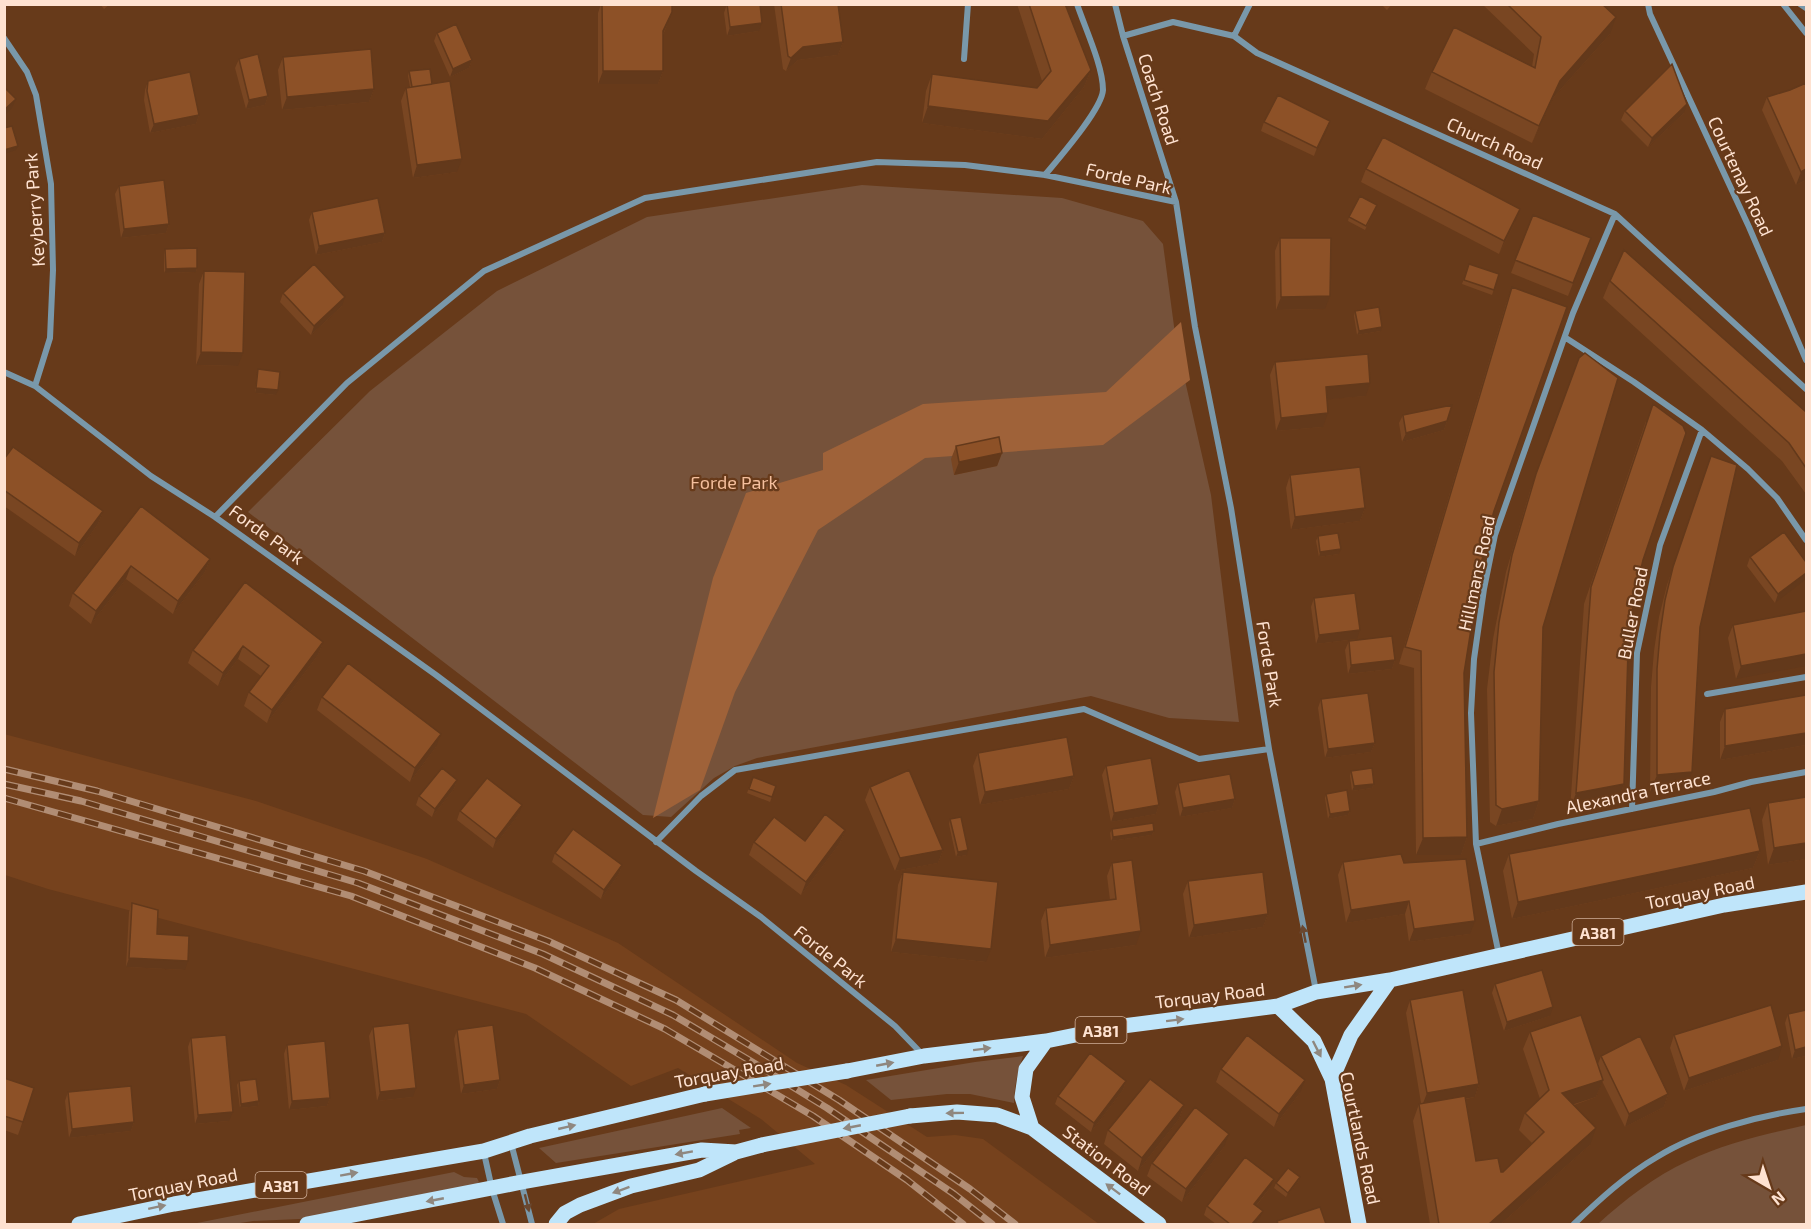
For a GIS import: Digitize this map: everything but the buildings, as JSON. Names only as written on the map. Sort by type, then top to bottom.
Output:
[{"type":"main road","name":"Torquay Road","points":[[79,1224],[174,1204],[484,1151],[530,1136],[705,1094],[924,1056],[1046,1041],[1115,1027],[1278,1006],[1316,992],[1390,980],[1724,904],[1806,892]]},
{"type":"main road","points":[[1332,1079],[1351,1035],[1390,980]]},
{"type":"main road","name":"Courtlands Road","points":[[1278,1006],[1314,1041],[1332,1079],[1359,1224]]},
{"type":"main road","points":[[1032,1128],[1022,1097],[1026,1069],[1046,1041]]},
{"type":"main road","name":"A381","points":[[556,1224],[565,1213],[580,1205],[631,1186],[699,1170],[736,1152],[762,1144],[910,1116],[957,1112],[997,1115],[1032,1128]]},
{"type":"main road","name":"Station Road","points":[[1032,1128],[1159,1224]]},
{"type":"main road","name":"A381","points":[[307,1224],[702,1150],[736,1152]]},
{"type":"street","points":[[964,59],[968,4]]},
{"type":"street","points":[[1046,175],[1092,115],[1103,92],[1100,69],[1077,4]]},
{"type":"street","name":"Coach Road","points":[[1115,4],[1176,202]]},
{"type":"street","points":[[1234,36],[1250,4]]},
{"type":"street","name":"Courtenay Road","points":[[1648,4],[1650,14],[1749,227],[1806,360]]},
{"type":"street","points":[[1783,4],[1806,33]]},
{"type":"street","points":[[1800,4],[1806,8]]},
{"type":"street","name":"Church Road","points":[[1123,36],[1173,22],[1234,36],[1257,54],[1615,214],[1806,389]]},
{"type":"street","name":"Keyberry Park","points":[[4,38],[27,72],[36,95],[51,184],[54,270],[50,338],[35,386]]},
{"type":"street","name":"Forde Park","points":[[924,1056],[895,1026],[761,917],[656,842],[436,675],[215,517],[346,383],[484,271],[645,198],[877,162],[965,165],[1046,175],[1176,202],[1195,327],[1231,508],[1269,748],[1316,992]]},
{"type":"street","name":"Hillmans Road","points":[[1499,955],[1476,844],[1471,713],[1474,659],[1484,590],[1495,535],[1573,313],[1615,214]]},
{"type":"street","points":[[1566,338],[1702,430],[1748,469],[1777,498],[1806,540]]},
{"type":"street","points":[[4,372],[35,386],[151,476],[215,517]]},
{"type":"street","name":"Buller Road","points":[[1632,809],[1637,653],[1660,545],[1702,430]]},
{"type":"street","points":[[1707,694],[1806,677]]},
{"type":"street","points":[[656,842],[701,796],[735,770],[1084,709],[1199,759],[1269,748]]},
{"type":"street","name":"Alexandra Terrace","points":[[1476,844],[1714,792],[1750,782],[1806,772]]},
{"type":"street","points":[[1574,1224],[1604,1196],[1657,1156],[1700,1136],[1743,1123],[1806,1109]]},
{"type":"street","points":[[511,1143],[532,1224]]},
{"type":"street","points":[[484,1151],[492,1189],[503,1224]]},
{"type":"shaded area","points":[[1181,322],[1190,380],[1103,445],[925,458],[818,530],[735,692],[700,790],[653,818],[713,578],[746,493],[823,470],[823,453],[923,404],[1106,392]]},
{"type":"shaded area","points":[[4,734],[256,801],[427,859],[618,943],[797,1063],[846,1085],[927,1137],[955,1135],[983,1139],[1099,1224],[593,1224],[619,1209],[815,1164],[761,1119],[678,1068],[631,1086],[526,1014],[48,889],[5,875]]},
{"type":"green space","name":"Forde Park","points":[[862,185],[1062,198],[1143,221],[1163,244],[1176,341],[1211,495],[1239,722],[1169,718],[1091,696],[757,758],[735,766],[714,778],[671,817],[643,815],[248,512],[370,391],[497,291],[647,217]]},
{"type":"green space","points":[[1023,1056],[1014,1103],[970,1094],[891,1100],[866,1080],[975,1062]]},
{"type":"green space","points":[[722,1108],[751,1128],[739,1130],[740,1134],[556,1163],[539,1148]]},
{"type":"green space","points":[[1806,1125],[1806,1224],[1598,1224],[1640,1189],[1688,1161],[1731,1144]]},
{"type":"green space","points":[[454,1172],[464,1177],[477,1178],[479,1182],[322,1218],[234,1224],[192,1224]]},
{"type":"railway","points":[[4,769],[97,791],[364,871],[548,941],[676,1000],[839,1100],[970,1189],[1015,1224]]},
{"type":"railway","points":[[4,784],[81,801],[358,883],[543,954],[673,1015],[749,1060],[827,1108],[954,1194],[992,1224]]},
{"type":"railway","points":[[4,798],[351,896],[535,968],[665,1029],[813,1116],[907,1180],[963,1224]]}]
